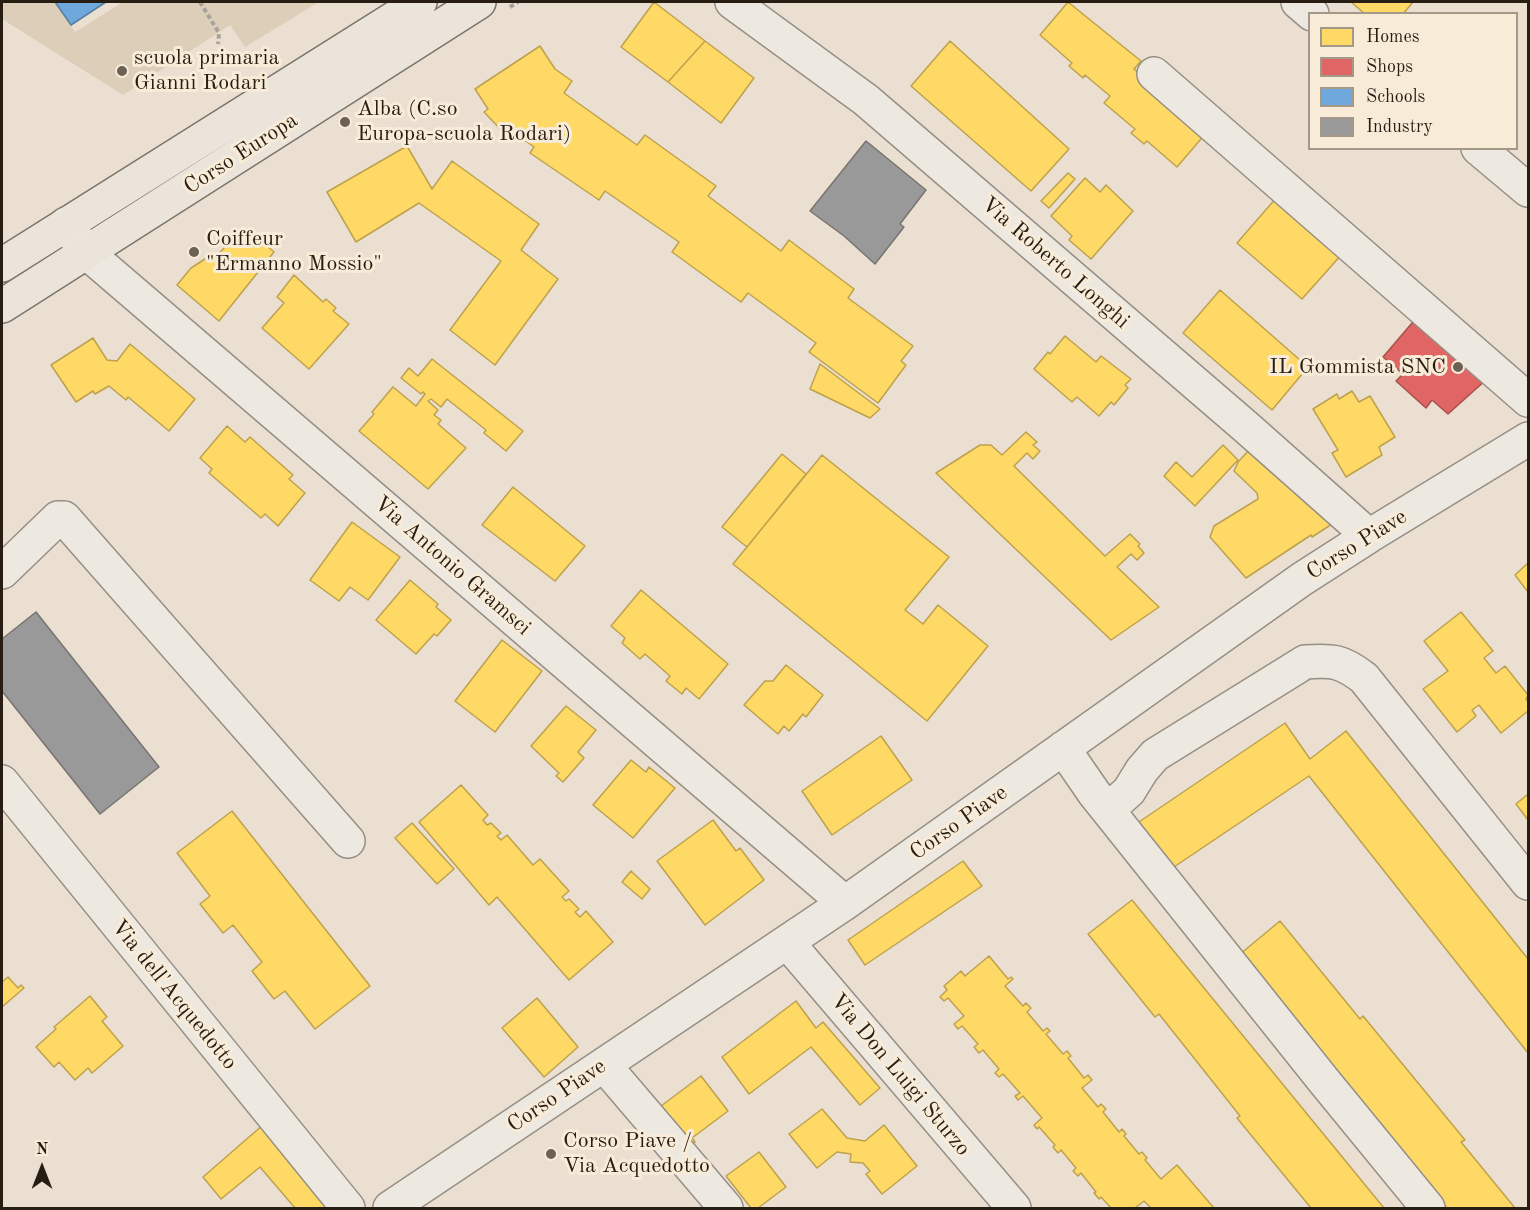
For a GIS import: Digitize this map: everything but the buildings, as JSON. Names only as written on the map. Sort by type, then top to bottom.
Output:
[{"type":"main road","name":"Corso Europa","points":[[2,265],[419,2]]},
{"type":"main road","name":"Corso Europa","points":[[2,306],[479,2]]},
{"type":"street","name":"Via Roberto Longhi","points":[[732,2],[866,100],[1246,427],[1369,536]]},
{"type":"street","points":[[1298,2],[1310,12]]},
{"type":"street","points":[[1154,74],[1528,400]]},
{"type":"street","points":[[1480,150],[1528,190]]},
{"type":"street","name":"Via Antonio Gramsci","points":[[66,224],[87,253],[845,903]]},
{"type":"street","name":"Corso Piave","points":[[390,1209],[845,903],[1302,579],[1528,439]]},
{"type":"street","points":[[2,572],[57,518],[64,518],[348,841]]},
{"type":"street","points":[[1108,810],[1129,791],[1155,755],[1305,662],[1328,660],[1348,666],[1364,678],[1528,883]]},
{"type":"street","points":[[1063,748],[1108,810],[1428,1209]]},
{"type":"street","name":"Via dell'Acquedotto","points":[[2,782],[348,1209]]},
{"type":"street","name":"Via Don Luigi Sturzo","points":[[787,942],[1014,1209]]},
{"type":"street","points":[[604,1065],[726,1209]]},
{"type":"path","points":[[200,2],[219,33],[218,44]]},
{"type":"shaded area","name":"scuola primaria Gianni Rodari","points":[[2,2],[55,2],[75,32],[123,2],[319,2],[245,47],[230,25],[123,95],[2,19]]},
{"type":"place","name":"scuola primaria Gianni Rodari","points":[[122,71]]},
{"type":"place","name":"Alba (C.so Europa-scuola Rodari)","points":[[345,122]]},
{"type":"place","name":"Coiffeur \"Ermanno Mossio\"","points":[[194,252]]},
{"type":"place","name":"IL Gommista SNC","points":[[1458,367]]},
{"type":"place","name":"Corso Piave / Via Acquedotto","points":[[551,1154]]}]
